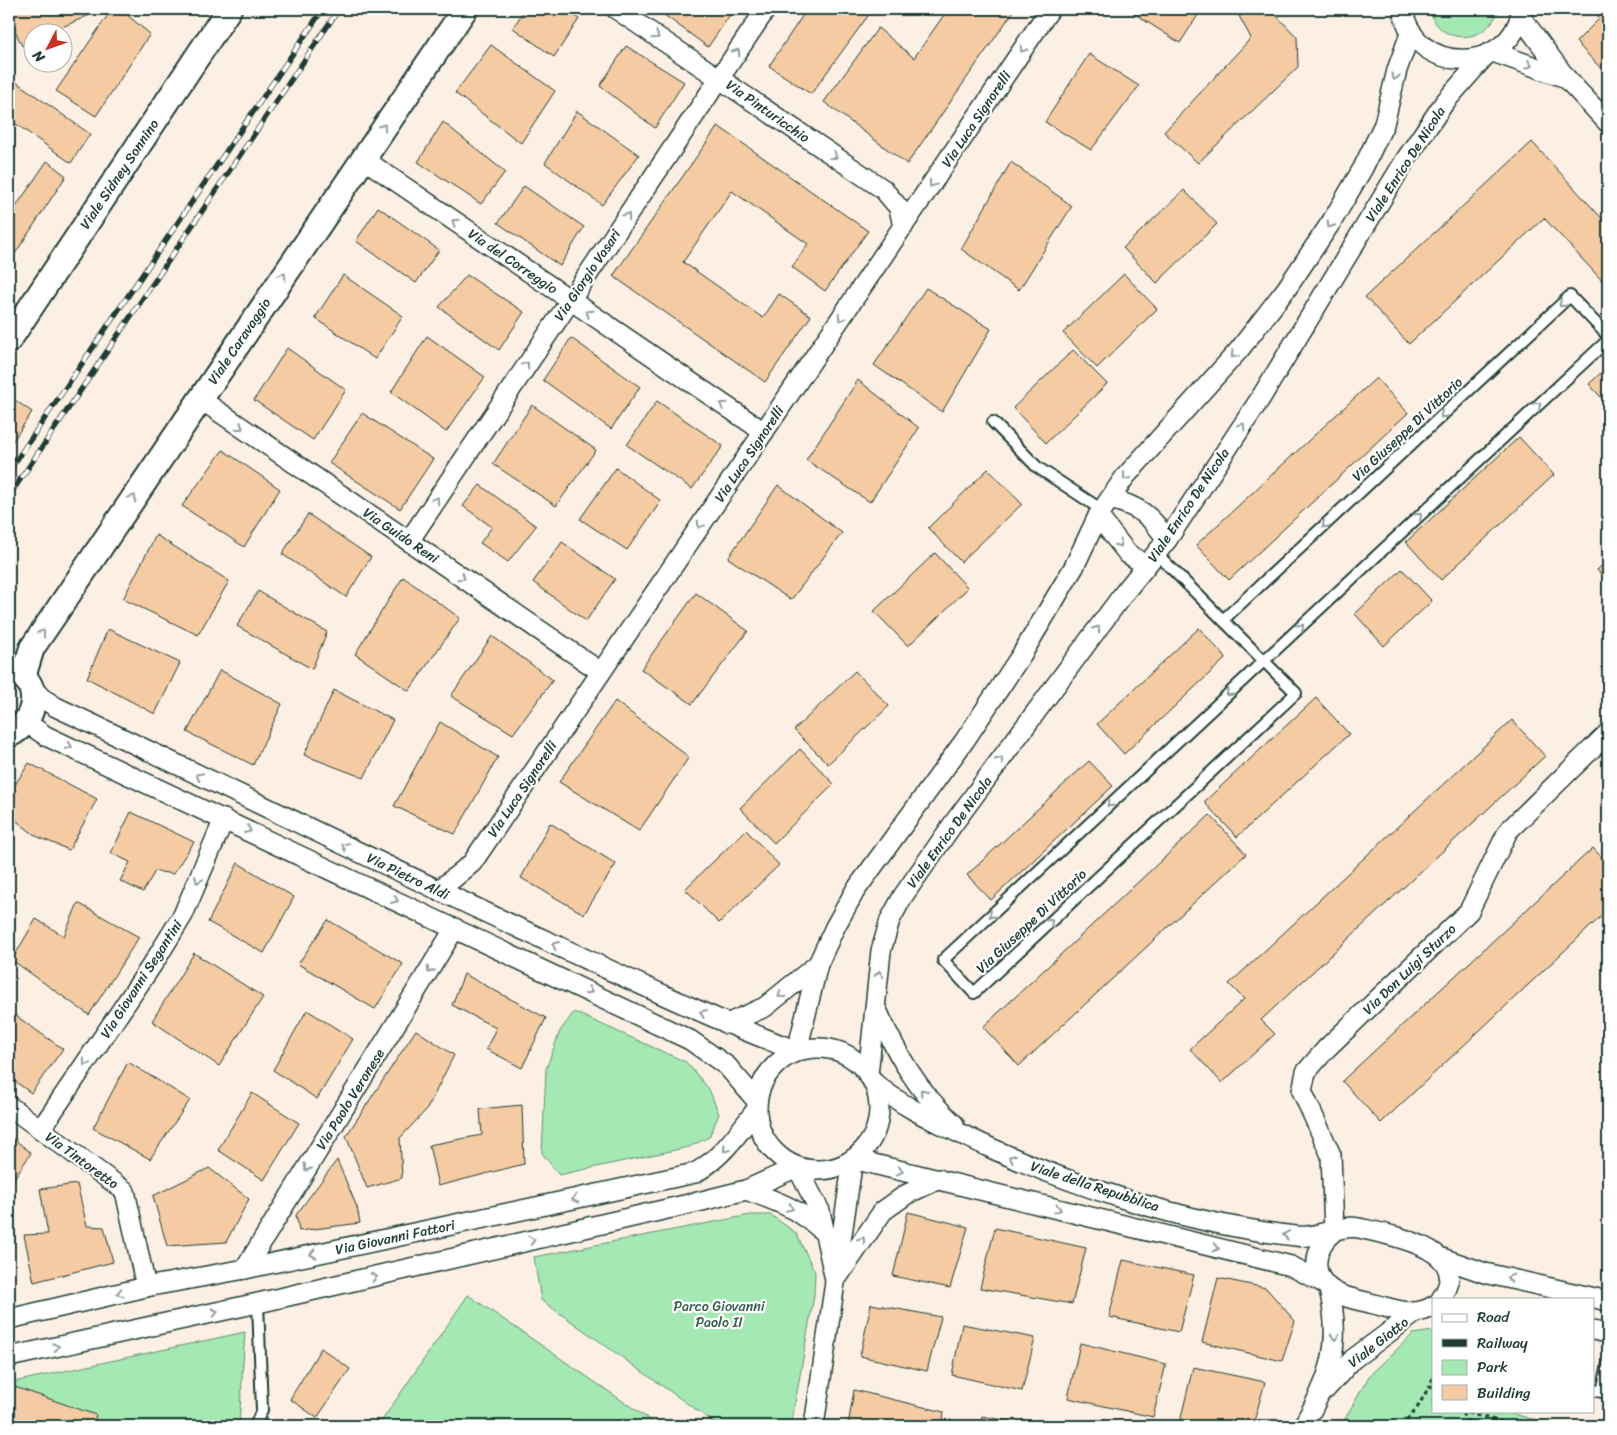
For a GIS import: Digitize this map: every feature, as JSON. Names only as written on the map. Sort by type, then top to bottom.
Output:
[{"type":"street","name":"Viale Sidney Sonnino","points":[[9,340],[229,9]]},
{"type":"street","name":"Viale Caravaggio","points":[[18,729],[33,704],[20,677],[32,648],[362,158],[465,9]]},
{"type":"street","name":"Via Pinturicchio","points":[[616,9],[883,190],[899,208],[903,227]]},
{"type":"street","name":"Via Giorgio Vasari","points":[[408,541],[766,9]]},
{"type":"street","name":"Via Luca Signorelli","points":[[438,891],[472,863],[1050,9]]},
{"type":"street","points":[[1403,9],[1411,31],[1422,45],[1436,54],[1452,60],[1470,60],[1490,54],[1566,78]]},
{"type":"street","points":[[1521,12],[1566,78],[1608,124]]},
{"type":"street","name":"Viale Enrico De Nicola","points":[[871,1078],[881,951],[890,920],[903,896],[959,816],[1156,553],[1260,399],[1406,159],[1444,102],[1490,54],[1505,43],[1514,30],[1521,12]]},
{"type":"street","points":[[797,1051],[818,964],[835,927],[855,891],[965,740],[1022,654],[1074,567],[1103,508],[1125,476],[1238,350],[1287,288],[1332,221],[1363,168],[1384,124],[1397,70],[1411,31]]},
{"type":"street","name":"Via del Correggio","points":[[362,158],[764,432]]},
{"type":"street","name":"Via Guido Reni","points":[[200,399],[601,672]]},
{"type":"street","points":[[1131,504],[1155,521],[1156,553],[1128,554],[1103,508],[1131,504]]},
{"type":"street","name":"Via Pietro Aldi","points":[[20,677],[42,698],[56,707],[438,891],[728,1024],[797,1051]]},
{"type":"street","name":"Via Pietro Aldi","points":[[18,729],[46,736],[690,1040],[727,1066],[756,1105]]},
{"type":"street","name":"Via Don Luigi Sturzo","points":[[1334,1232],[1331,1156],[1302,1092],[1306,1072],[1326,1049],[1470,911],[1508,831],[1608,733]]},
{"type":"street","name":"Via Giovanni Segantini","points":[[41,1130],[156,960],[183,915],[224,819]]},
{"type":"street","name":"Via Paolo Veronese","points":[[245,1269],[455,928]]},
{"type":"street","points":[[728,1024],[765,1007],[818,964]]},
{"type":"street","name":"Viale Enrico De Nicola","points":[[876,1009],[893,1047],[910,1076],[943,1114],[970,1138]]},
{"type":"street","name":"Viale della Repubblica","points":[[756,1105],[760,1088],[770,1070],[785,1057],[797,1051],[813,1048],[837,1051],[858,1063],[895,1101],[970,1138],[1048,1172],[1174,1212],[1299,1237],[1334,1232],[1346,1228],[1357,1228],[1420,1244],[1430,1248],[1442,1258],[1485,1272],[1608,1301]]},
{"type":"street","points":[[756,1105],[766,1141],[785,1160],[798,1166],[820,1170],[843,1165],[853,1159],[868,1144],[877,1124],[879,1103],[871,1078]]},
{"type":"street","name":"Via Giovanni Fattori","points":[[9,1319],[146,1287],[245,1269],[695,1173],[711,1164],[724,1152],[756,1105]]},
{"type":"street","name":"Via Tintoretto","points":[[9,1106],[125,1191],[146,1287]]},
{"type":"street","points":[[814,1426],[853,1159]]},
{"type":"street","name":"Viale della Repubblica","points":[[853,1159],[1292,1266],[1341,1295],[1415,1313]]},
{"type":"street","points":[[9,1357],[258,1303],[746,1190],[798,1166]]},
{"type":"street","points":[[798,1166],[820,1211],[836,1280]]},
{"type":"street","points":[[836,1280],[883,1211],[907,1194],[939,1179]]},
{"type":"street","points":[[746,1190],[794,1208],[816,1224],[827,1236]]},
{"type":"street","points":[[1326,1285],[1318,1271],[1316,1260],[1319,1248],[1325,1238],[1334,1232]]},
{"type":"street","points":[[1442,1258],[1448,1275],[1446,1290],[1442,1298]]},
{"type":"street","name":"Viale Giotto","points":[[1302,1426],[1321,1393],[1334,1352],[1335,1315],[1326,1285]]},
{"type":"street","points":[[1415,1313],[1432,1306]]},
{"type":"street","name":"Viale Giotto","points":[[1321,1393],[1353,1359],[1415,1313]]},
{"type":"street","points":[[1594,1330],[1608,1333]]},
{"type":"lane","name":"Via Giuseppe Di Vittorio","points":[[1156,553],[1223,620],[1265,660],[1296,693],[974,993],[944,960],[1265,660],[1608,338],[1570,296],[1223,620]]},
{"type":"lane","points":[[993,422],[1037,467],[1103,508]]},
{"type":"lane","points":[[255,1426],[262,1410],[258,1303]]},
{"type":"lane","points":[[1594,1390],[1602,1392],[1608,1364]]},
{"type":"path","points":[[1400,1426],[1416,1410],[1432,1387]]},
{"type":"path","points":[[1461,1412],[1471,1426]]},
{"type":"path","points":[[1461,1412],[1518,1426]]},
{"type":"green space","points":[[1429,9],[1499,9],[1493,21],[1484,30],[1474,35],[1463,37],[1452,35],[1442,30],[1434,21]]},
{"type":"green space","points":[[574,1012],[686,1062],[709,1089],[719,1114],[709,1137],[689,1147],[559,1175],[542,1153],[546,1069],[560,1031]]},
{"type":"green space","name":"Parco Giovanni Paolo II","points":[[750,1215],[771,1215],[796,1233],[815,1272],[814,1296],[791,1426],[719,1426],[541,1300],[534,1257]]},
{"type":"green space","points":[[468,1295],[659,1426],[378,1426]]},
{"type":"green space","points":[[1432,1331],[1432,1412],[1505,1412],[1560,1426],[1341,1426],[1369,1376],[1413,1334]]},
{"type":"green space","points":[[245,1332],[239,1426],[9,1426],[9,1383]]},
{"type":"building","points":[[9,9],[103,9],[72,23],[22,22],[22,46],[9,17]]},
{"type":"building","points":[[112,9],[120,9],[150,34],[96,116],[56,91],[69,72],[72,72],[72,68]]},
{"type":"building","points":[[525,9],[565,9],[579,19],[554,57],[513,28]]},
{"type":"building","points":[[656,9],[734,9],[708,47]]},
{"type":"building","points":[[807,9],[873,9],[811,94],[769,66]]},
{"type":"building","points":[[948,9],[1015,9],[907,164],[824,102],[878,28],[914,58]]},
{"type":"building","points":[[1127,9],[1202,9],[1180,43]]},
{"type":"building","points":[[1261,9],[1270,9],[1297,37],[1298,67],[1198,163],[1164,132],[1251,38],[1239,16]]},
{"type":"building","points":[[1596,9],[1608,9],[1608,76],[1576,42],[1599,19]]},
{"type":"building","points":[[491,45],[555,91],[521,143],[455,93]]},
{"type":"building","points":[[626,46],[684,82],[655,128],[600,86]]},
{"type":"building","points":[[1089,54],[1139,86],[1091,150],[1045,122]]},
{"type":"building","points":[[9,77],[90,134],[71,163],[9,119]]},
{"type":"building","points":[[577,111],[639,155],[602,205],[545,163]]},
{"type":"building","points":[[443,122],[505,172],[481,204],[418,162]]},
{"type":"building","points":[[718,126],[868,231],[825,291],[792,267],[808,244],[732,191],[683,262],[763,318],[779,294],[811,316],[765,382],[613,276]]},
{"type":"building","points":[[1532,142],[1608,225],[1608,287],[1544,218],[1409,344],[1365,297]]},
{"type":"building","points":[[47,161],[66,176],[9,263],[9,217]]},
{"type":"building","points":[[1011,162],[1072,206],[1019,290],[961,249]]},
{"type":"building","points":[[524,186],[584,227],[560,266],[498,223]]},
{"type":"building","points":[[1184,190],[1217,224],[1157,283],[1123,248]]},
{"type":"building","points":[[378,207],[439,250],[416,283],[356,241]]},
{"type":"building","points":[[1124,274],[1157,309],[1097,368],[1063,333]]},
{"type":"building","points":[[343,275],[403,316],[375,359],[315,318]]},
{"type":"building","points":[[467,275],[524,312],[499,350],[439,307]]},
{"type":"building","points":[[926,288],[991,329],[942,412],[874,365]]},
{"type":"building","points":[[427,336],[485,377],[446,432],[391,392]]},
{"type":"building","points":[[571,338],[640,387],[611,429],[543,380]]},
{"type":"building","points":[[287,348],[346,390],[313,440],[254,400]]},
{"type":"building","points":[[1073,350],[1107,384],[1046,443],[1013,408]]},
{"type":"building","points":[[1608,366],[1608,405],[1589,384]]},
{"type":"building","points":[[1376,378],[1408,413],[1229,580],[1196,545]]},
{"type":"building","points":[[858,380],[919,428],[870,502],[806,460]]},
{"type":"building","points":[[12,398],[32,412],[9,447],[9,402]]},
{"type":"building","points":[[657,401],[723,446],[692,489],[627,445]]},
{"type":"building","points":[[532,405],[596,450],[556,506],[493,464]]},
{"type":"building","points":[[362,413],[433,459],[400,509],[329,463]]},
{"type":"building","points":[[1519,437],[1554,475],[1441,580],[1406,542]]},
{"type":"building","points":[[223,450],[280,489],[244,547],[182,506]]},
{"type":"building","points":[[616,468],[661,501],[627,550],[580,519]]},
{"type":"building","points":[[988,469],[1022,504],[961,562],[928,528]]},
{"type":"building","points":[[480,485],[536,526],[508,562],[480,543],[492,527],[463,506]]},
{"type":"building","points":[[778,485],[842,533],[791,600],[728,558]]},
{"type":"building","points":[[308,514],[371,557],[346,597],[282,554]]},
{"type":"building","points":[[156,535],[229,581],[198,635],[123,599]]},
{"type":"building","points":[[562,542],[615,579],[586,621],[533,582]]},
{"type":"building","points":[[935,553],[968,588],[908,646],[874,611]]},
{"type":"building","points":[[1608,560],[1608,582],[1597,570]]},
{"type":"building","points":[[1402,569],[1432,601],[1384,646],[1355,614]]},
{"type":"building","points":[[403,577],[460,618],[409,691],[355,654]]},
{"type":"building","points":[[258,591],[327,632],[312,669],[237,626]]},
{"type":"building","points":[[696,593],[748,631],[692,704],[641,669]]},
{"type":"building","points":[[1199,628],[1226,658],[1124,754],[1097,724]]},
{"type":"building","points":[[108,629],[180,663],[155,714],[87,678]]},
{"type":"building","points":[[492,636],[553,680],[513,734],[451,696]]},
{"type":"building","points":[[220,670],[282,704],[253,765],[187,732]]},
{"type":"building","points":[[855,671],[889,706],[828,764],[794,730]]},
{"type":"building","points":[[334,690],[393,720],[364,778],[304,755]]},
{"type":"building","points":[[1316,698],[1349,734],[1237,837],[1204,802]]},
{"type":"building","points":[[615,701],[689,757],[639,831],[559,782]]},
{"type":"building","points":[[1512,720],[1545,756],[1261,1020],[1275,1034],[1222,1083],[1190,1049],[1244,999],[1229,984]]},
{"type":"building","points":[[440,722],[498,757],[455,834],[394,806]]},
{"type":"building","points":[[800,749],[834,784],[774,843],[740,808]]},
{"type":"building","points":[[1089,761],[1113,786],[991,900],[967,875]]},
{"type":"building","points":[[29,763],[97,799],[69,850],[36,836],[9,815],[9,794]]},
{"type":"building","points":[[131,812],[194,842],[173,874],[155,871],[143,892],[120,881],[130,862],[111,853]]},
{"type":"building","points":[[1210,815],[1246,854],[1019,1066],[983,1027]]},
{"type":"building","points":[[550,823],[616,864],[584,914],[521,878]]},
{"type":"building","points":[[746,830],[779,865],[719,923],[685,889]]},
{"type":"building","points":[[1593,848],[1608,864],[1608,910],[1381,1123],[1342,1081]]},
{"type":"building","points":[[238,863],[294,897],[264,953],[208,922]]},
{"type":"building","points":[[78,903],[139,937],[89,1015],[12,960],[36,919],[64,936]]},
{"type":"building","points":[[328,920],[403,964],[375,1009],[298,964]]},
{"type":"building","points":[[194,953],[263,997],[219,1066],[152,1021]]},
{"type":"building","points":[[464,974],[546,1018],[522,1068],[486,1049],[496,1028],[452,1005]]},
{"type":"building","points":[[307,1010],[353,1039],[317,1099],[273,1070]]},
{"type":"building","points":[[9,1011],[63,1049],[31,1093],[9,1077]]},
{"type":"building","points":[[416,1030],[454,1055],[427,1109],[400,1138],[402,1178],[367,1188],[346,1136]]},
{"type":"building","points":[[128,1062],[190,1100],[150,1159],[93,1128]]},
{"type":"building","points":[[252,1093],[299,1123],[264,1180],[218,1150]]},
{"type":"building","points":[[522,1105],[524,1164],[438,1186],[429,1145],[482,1135],[480,1109]]},
{"type":"building","points":[[9,1135],[31,1153],[9,1186]]},
{"type":"building","points":[[337,1160],[357,1207],[360,1223],[299,1231],[296,1215]]},
{"type":"building","points":[[209,1168],[249,1199],[226,1242],[167,1246],[153,1196]]},
{"type":"building","points":[[77,1184],[87,1226],[104,1227],[113,1262],[34,1282],[24,1235],[48,1234],[40,1189]]},
{"type":"building","points":[[908,1212],[968,1227],[950,1288],[893,1276]]},
{"type":"building","points":[[995,1228],[1086,1248],[1072,1304],[980,1288]]},
{"type":"building","points":[[1123,1260],[1194,1275],[1179,1332],[1109,1317]]},
{"type":"building","points":[[1218,1278],[1266,1288],[1295,1321],[1282,1361],[1202,1342]]},
{"type":"building","points":[[871,1304],[941,1317],[927,1371],[860,1356]]},
{"type":"building","points":[[962,1324],[1035,1338],[1022,1391],[952,1375]]},
{"type":"building","points":[[1080,1343],[1166,1364],[1153,1417],[1068,1398]]},
{"type":"building","points":[[321,1348],[350,1369],[317,1418],[290,1399]]},
{"type":"building","points":[[1193,1367],[1265,1382],[1255,1418],[1249,1426],[1179,1426]]},
{"type":"building","points":[[15,1387],[96,1415],[93,1426],[9,1426],[9,1409]]},
{"type":"building","points":[[854,1390],[944,1412],[942,1426],[848,1426]]},
{"type":"building","points":[[982,1416],[1035,1426],[980,1426]]},
{"type":"railway","points":[[9,471],[323,9]]},
{"type":"railway","points":[[9,496],[339,9]]}]
